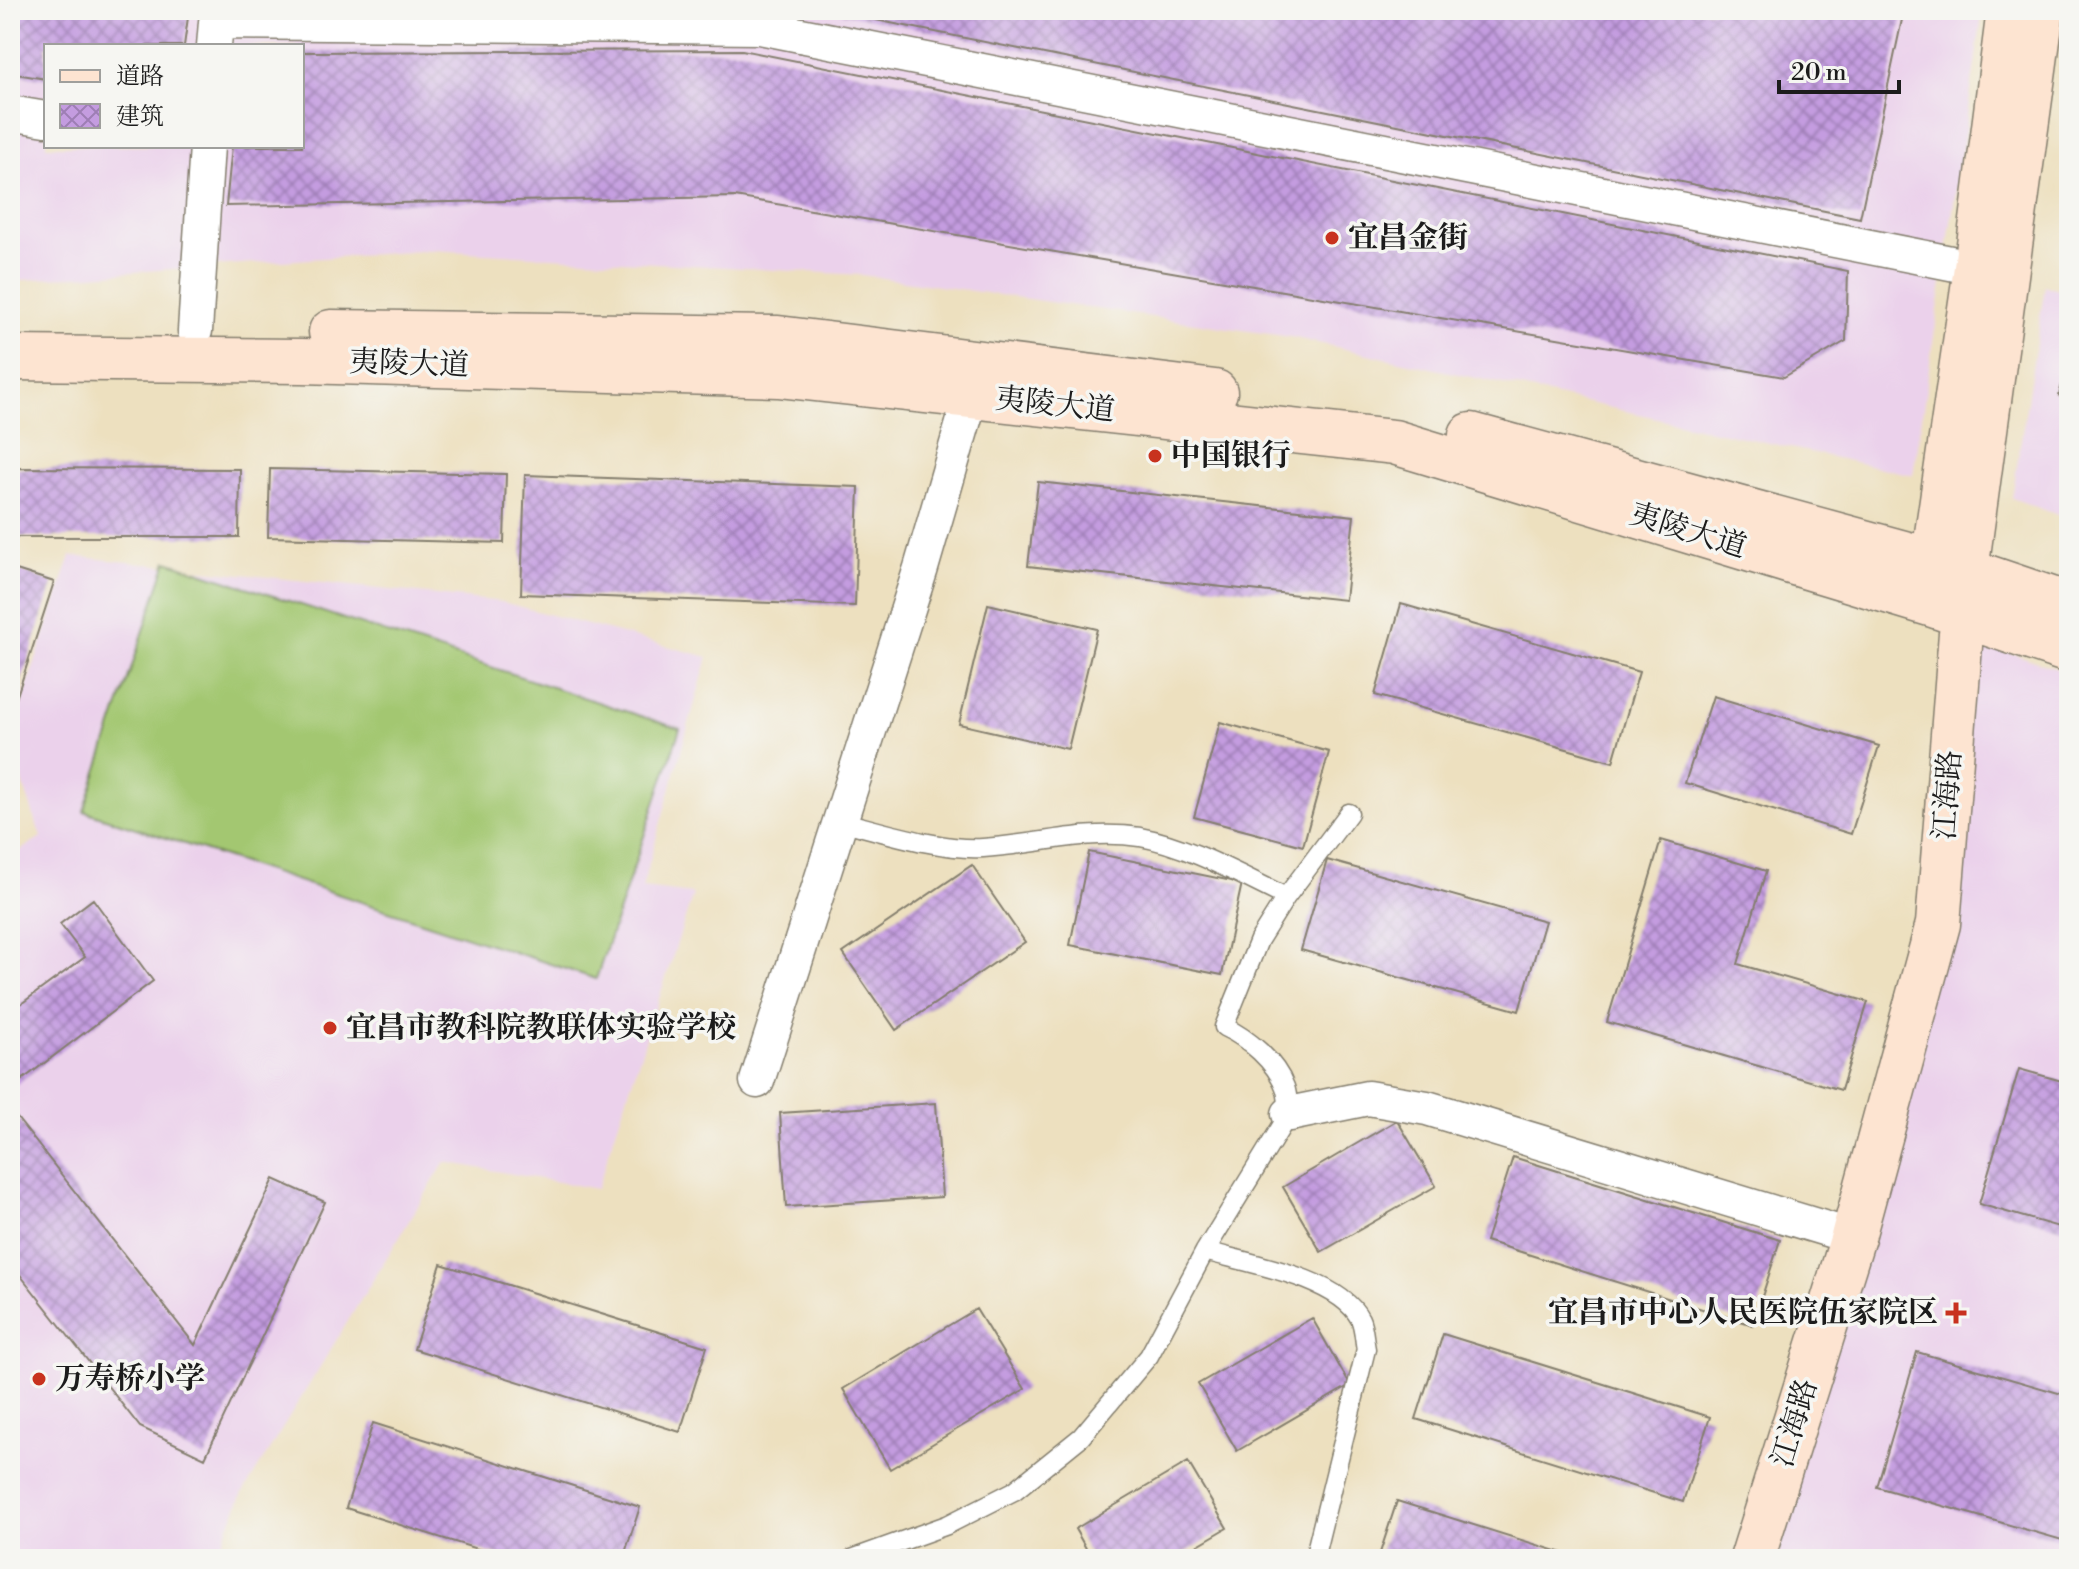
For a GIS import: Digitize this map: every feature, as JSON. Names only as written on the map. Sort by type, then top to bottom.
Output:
[{"type":"main road","name":"江海路","points":[[1752,1559],[1841,1233],[1914,908],[1946,609],[1976,268],[2009,10]]},
{"type":"main road","name":"江海路","points":[[1950,565],[2042,10]]},
{"type":"main road","name":"夷陵大道","points":[[10,329],[778,338],[1399,415],[1950,565],[2069,605]]},
{"type":"main road","name":"夷陵大道","points":[[10,358],[302,361],[778,375],[1394,442],[1946,609],[2069,651]]},
{"type":"main road","name":"江海路","points":[[1727,1559],[1841,1233]]},
{"type":"street","points":[[214,44],[216,22],[760,27],[1976,268]]},
{"type":"street","points":[[10,113],[44,119]]},
{"type":"street","points":[[195,331],[207,148]]},
{"type":"street","points":[[757,1081],[916,583],[971,396]]},
{"type":"street","points":[[1289,1114],[1368,1098],[1427,1108],[1841,1233]]},
{"type":"lane","points":[[852,1559],[947,1525],[1014,1491],[1081,1437],[1149,1356],[1205,1251],[1289,1114],[1285,1087],[1268,1059],[1236,1032],[1224,1027],[1259,940],[1286,897],[1349,813]]},
{"type":"lane","points":[[840,821],[916,840],[979,849],[1069,835],[1106,833],[1144,838],[1206,859],[1286,897]]},
{"type":"lane","points":[[1205,1251],[1318,1283],[1340,1295],[1360,1319],[1366,1349],[1314,1559]]},
{"type":"shaded area","points":[[10,10],[1983,10],[1913,475],[1291,337],[862,275],[432,250],[10,281]]},
{"type":"shaded area","points":[[2045,286],[2069,293],[2069,519],[2012,498]]},
{"type":"shaded area","name":"宜昌市教科院教联体实验学校","points":[[71,556],[502,602],[708,657],[642,888],[693,894],[597,1189],[445,1162],[243,1493],[215,1559],[10,1559],[10,857],[41,837],[10,736]]},
{"type":"shaded area","name":"宜昌市中心人民医院伍家院区","points":[[1971,639],[2069,673],[2069,1559],[1774,1559],[1913,1066]]},
{"type":"green space","points":[[167,561],[680,729],[596,979],[84,811]]},
{"type":"building","points":[[10,10],[189,10],[184,44],[44,44],[44,79],[10,73]]},
{"type":"building","points":[[826,10],[1904,10],[1860,218]]},
{"type":"building","name":"宜昌金街","points":[[742,50],[1848,271],[1846,341],[1784,377],[735,197],[226,206],[232,148],[304,148],[304,52]]},
{"type":"building","points":[[2069,363],[2069,410],[2059,395]]},
{"type":"building","points":[[10,468],[240,469],[239,537],[10,537]]},
{"type":"building","points":[[270,469],[506,474],[504,543],[268,537]]},
{"type":"building","points":[[525,475],[859,487],[855,606],[521,594]]},
{"type":"building","points":[[1038,482],[1354,516],[1345,600],[1028,566]]},
{"type":"building","points":[[10,568],[54,582],[11,714],[10,714]]},
{"type":"building","points":[[988,604],[1097,629],[1068,749],[959,724]]},
{"type":"building","points":[[1401,604],[1639,672],[1613,762],[1375,695]]},
{"type":"building","points":[[1713,696],[1879,746],[1851,834],[1685,783]]},
{"type":"building","points":[[1220,722],[1329,752],[1303,846],[1194,817]]},
{"type":"building","points":[[1661,840],[1766,871],[1738,964],[1868,1002],[1841,1090],[1607,1022]]},
{"type":"building","points":[[1089,852],[1242,883],[1222,975],[1070,945]]},
{"type":"building","points":[[1327,860],[1545,921],[1519,1011],[1301,950]]},
{"type":"building","points":[[972,865],[1025,942],[896,1030],[843,953]]},
{"type":"building","points":[[93,899],[153,981],[10,1089],[10,1012],[85,957],[60,924]]},
{"type":"building","points":[[2019,1069],[2069,1083],[2069,1230],[1979,1204]]},
{"type":"building","points":[[936,1103],[942,1197],[786,1207],[780,1113]]},
{"type":"building","points":[[10,1109],[195,1345],[274,1179],[325,1202],[205,1458],[140,1427],[10,1262]]},
{"type":"building","points":[[1397,1120],[1436,1186],[1321,1252],[1283,1187]]},
{"type":"building","points":[[1513,1157],[1780,1240],[1753,1325],[1486,1241]]},
{"type":"building","points":[[441,1264],[707,1347],[680,1432],[414,1349]]},
{"type":"building","points":[[976,1309],[1025,1389],[890,1469],[843,1389]]},
{"type":"building","points":[[1312,1318],[1350,1385],[1237,1451],[1198,1384]]},
{"type":"building","points":[[1443,1334],[1710,1417],[1683,1502],[1416,1419]]},
{"type":"building","points":[[1917,1352],[2069,1396],[2069,1542],[1877,1487]]},
{"type":"building","points":[[373,1423],[640,1507],[623,1559],[509,1559],[346,1508]]},
{"type":"building","points":[[1188,1462],[1227,1528],[1174,1559],[1092,1559],[1075,1529]]},
{"type":"building","points":[[1397,1501],[1579,1558],[1579,1559],[1378,1559]]},
{"type":"place","name":"宜昌金街","points":[[1332,238]]},
{"type":"place","name":"中国银行","points":[[1155,456]]},
{"type":"place","name":"宜昌市教科院教联体实验学校","points":[[330,1028]]},
{"type":"place","name":"宜昌市中心人民医院伍家院区","points":[[1956,1313]]},
{"type":"place","name":"万寿桥小学","points":[[39,1379]]}]
